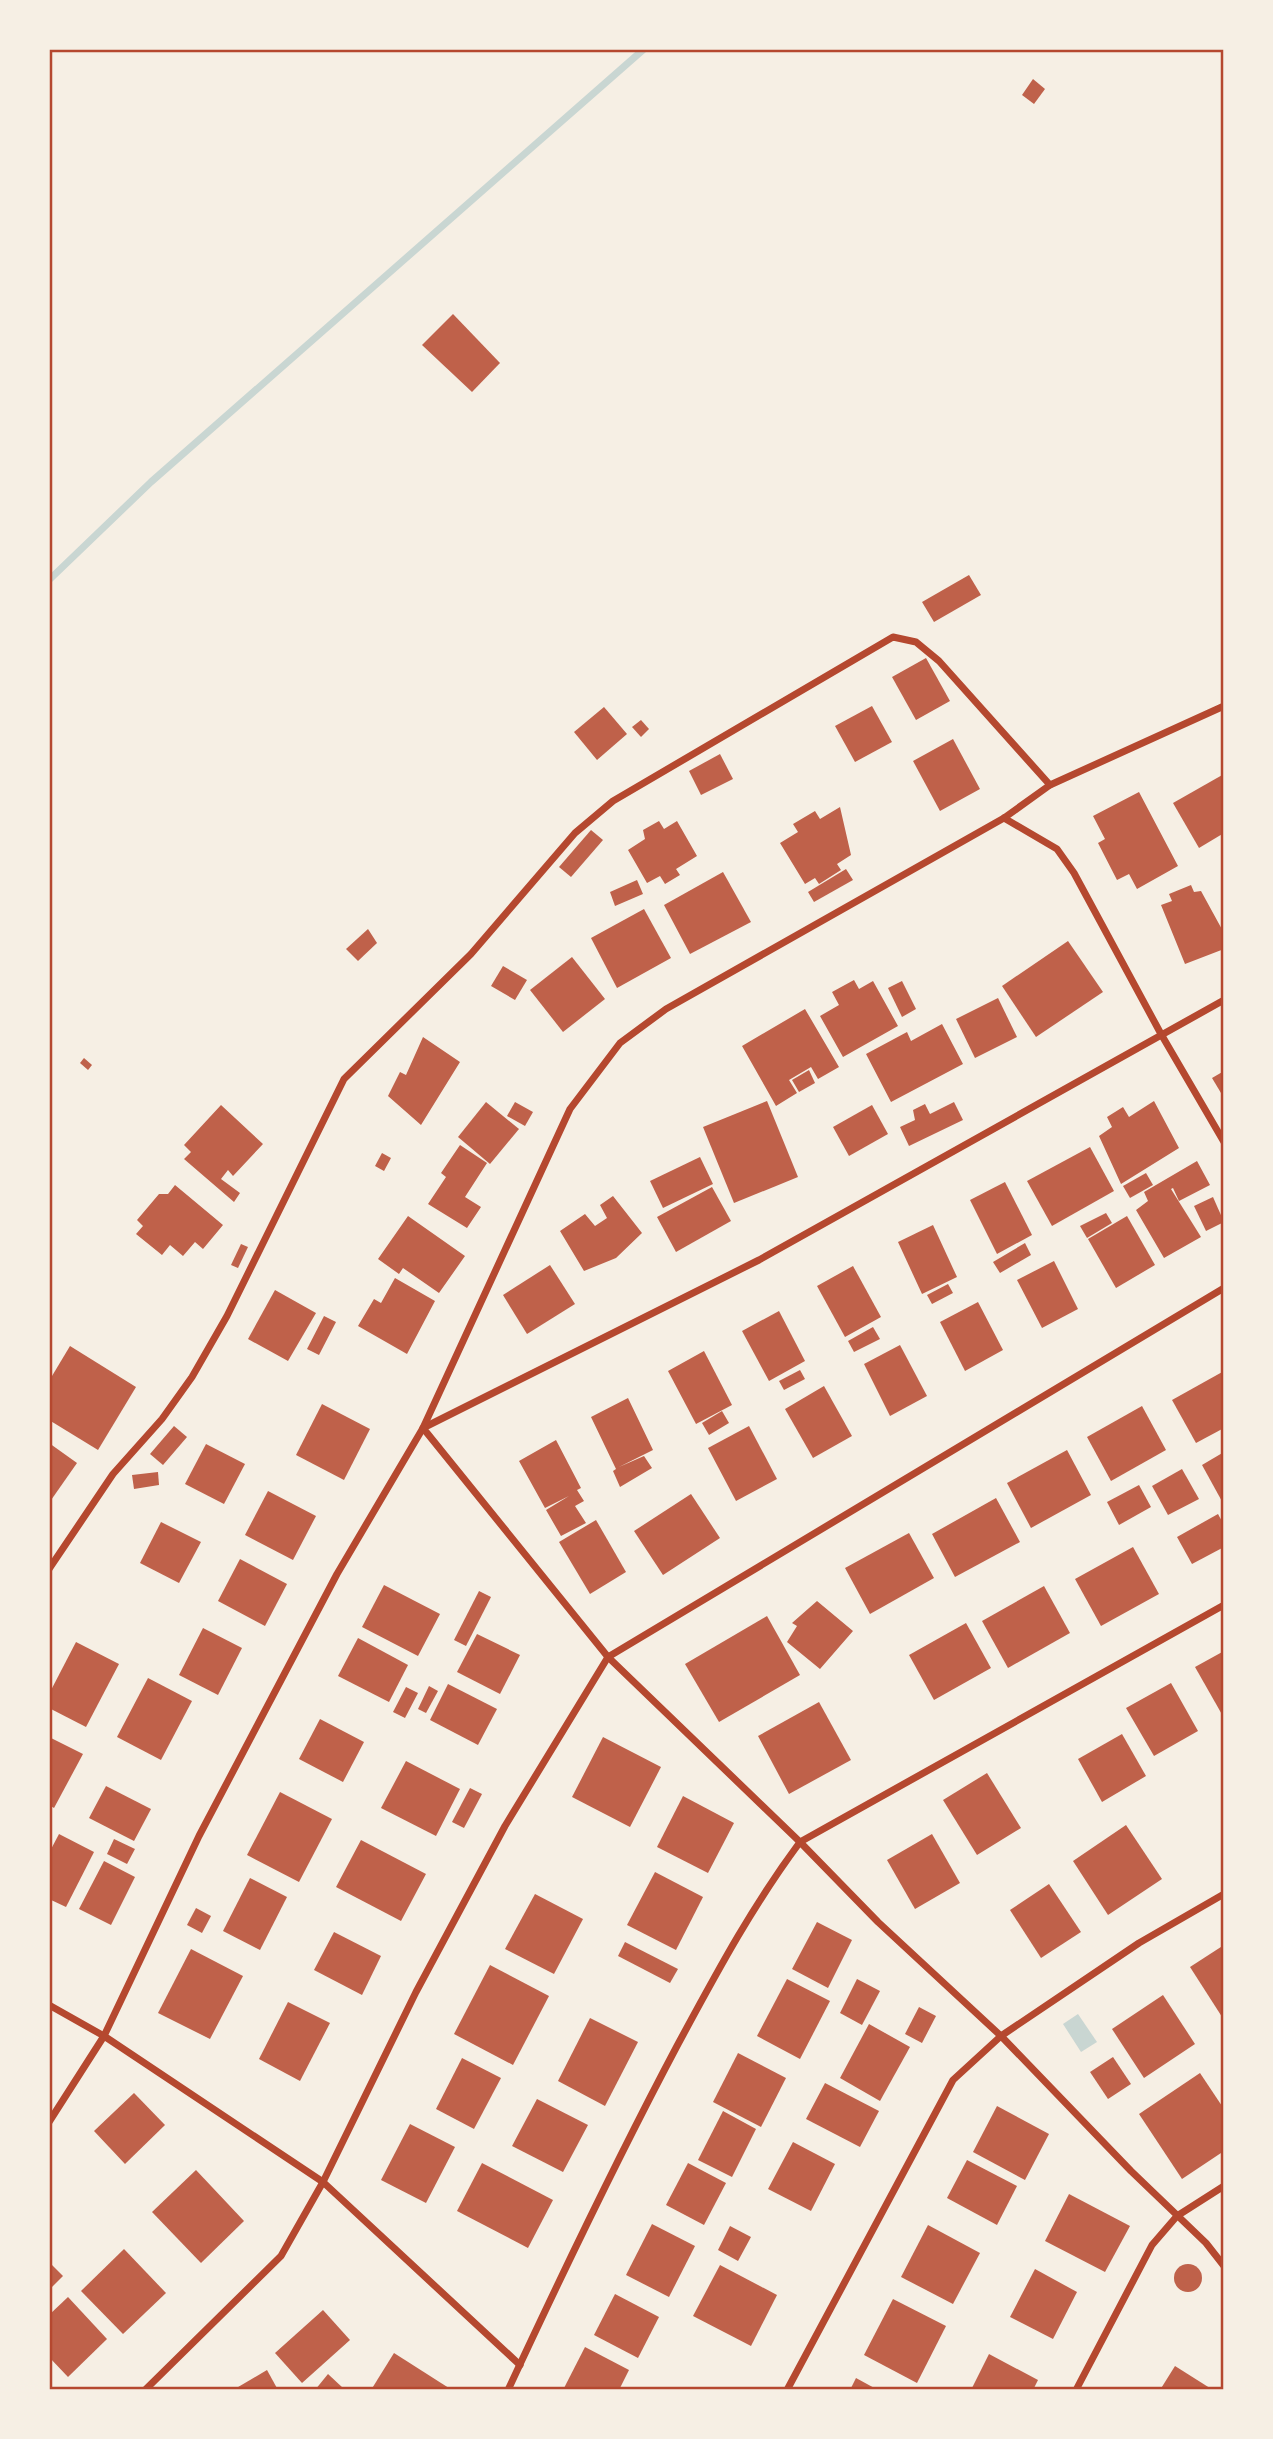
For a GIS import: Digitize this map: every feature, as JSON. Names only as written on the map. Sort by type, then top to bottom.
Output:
[{"type":"street","points":[[49,1569],[113,1474],[162,1419],[192,1377],[227,1316],[344,1079],[471,954],[575,833],[596,814],[613,801],[893,637],[916,642],[939,662],[1050,785]]},
{"type":"street","points":[[49,2122],[104,2036],[199,1836],[337,1574],[423,1428],[570,1109],[620,1043],[666,1009],[1003,818],[1050,785],[1224,706]]},
{"type":"street","points":[[1003,818],[1057,849],[1074,873],[1161,1034],[1224,1142]]},
{"type":"street","points":[[423,1428],[759,1260],[1224,1000]]},
{"type":"street","points":[[145,2390],[281,2256],[323,2182],[416,1992],[499,1838],[608,1657],[1224,1288]]},
{"type":"street","points":[[423,1428],[608,1657],[800,1842],[878,1923],[1001,2036],[1206,2243],[1224,2266]]},
{"type":"street","points":[[508,2390],[620,2154],[726,1955],[759,1898],[800,1842],[1224,1605]]},
{"type":"street","points":[[787,2390],[953,2080],[1001,2036],[1139,1943],[1224,1894]]},
{"type":"street","points":[[49,2005],[104,2036],[323,2182],[520,2364]]},
{"type":"street","points":[[1076,2390],[1152,2245],[1177,2216],[1224,2186]]},
{"type":"shaded area","points":[[1078,2014],[1097,2042],[1081,2052],[1063,2024]]},
{"type":"building","points":[[1033,79],[1045,89],[1034,104],[1022,95]]},
{"type":"building","points":[[453,314],[500,363],[472,392],[422,345]]},
{"type":"building","points":[[969,575],[981,595],[934,622],[922,602]]},
{"type":"building","points":[[926,658],[950,701],[916,720],[892,677]]},
{"type":"building","points":[[872,706],[892,742],[855,762],[835,726]]},
{"type":"building","points":[[604,707],[627,734],[597,760],[574,732]]},
{"type":"building","points":[[641,720],[649,729],[641,737],[632,727]]},
{"type":"building","points":[[953,739],[980,789],[940,811],[913,761]]},
{"type":"building","points":[[720,754],[733,779],[701,795],[689,771]]},
{"type":"building","points":[[1224,774],[1224,833],[1199,848],[1173,803]]},
{"type":"building","points":[[1139,792],[1178,866],[1137,889],[1129,874],[1117,880],[1098,843],[1105,839],[1093,816]]},
{"type":"building","points":[[840,807],[851,855],[837,864],[841,870],[819,884],[815,878],[805,884],[780,843],[798,832],[793,824],[815,811],[820,819]]},
{"type":"building","points":[[659,821],[664,829],[677,821],[697,856],[676,869],[680,875],[665,884],[660,876],[647,883],[628,850],[645,839],[643,830]]},
{"type":"building","points":[[591,830],[603,840],[571,877],[559,867]]},
{"type":"building","points":[[846,869],[853,880],[814,902],[808,892]]},
{"type":"building","points":[[723,872],[751,922],[690,954],[664,905]]},
{"type":"building","points":[[637,880],[643,894],[615,906],[610,892]]},
{"type":"building","points":[[1191,885],[1194,892],[1201,891],[1224,933],[1224,949],[1185,964],[1161,905],[1172,901],[1169,894]]},
{"type":"building","points":[[644,909],[671,958],[617,988],[591,938]]},
{"type":"building","points":[[368,929],[377,943],[358,961],[346,949]]},
{"type":"building","points":[[1068,941],[1103,992],[1036,1037],[1002,986]]},
{"type":"building","points":[[572,957],[605,999],[563,1032],[530,990]]},
{"type":"building","points":[[503,966],[527,980],[515,1000],[491,986]]},
{"type":"building","points":[[854,980],[859,989],[873,981],[898,1026],[843,1057],[820,1016],[839,1005],[832,992]]},
{"type":"building","points":[[902,981],[916,1009],[902,1017],[888,988]]},
{"type":"building","points":[[998,998],[1017,1037],[975,1058],[956,1019]]},
{"type":"building","points":[[805,1009],[839,1067],[818,1079],[811,1067],[789,1080],[797,1093],[776,1106],[742,1046]]},
{"type":"building","points":[[942,1024],[963,1064],[891,1102],[866,1054],[907,1032],[911,1041]]},
{"type":"building","points":[[423,1037],[460,1062],[421,1125],[388,1096],[400,1072],[406,1075]]},
{"type":"building","points":[[84,1058],[92,1065],[88,1070],[80,1063]]},
{"type":"building","points":[[809,1070],[815,1083],[799,1092],[792,1080]]},
{"type":"building","points":[[1224,1071],[1224,1098],[1212,1078]]},
{"type":"building","points":[[767,1101],[798,1177],[734,1203],[703,1127]]},
{"type":"building","points":[[1154,1101],[1179,1148],[1121,1184],[1099,1136],[1112,1127],[1107,1117],[1123,1107],[1129,1117]]},
{"type":"building","points":[[486,1102],[519,1129],[490,1164],[458,1137]]},
{"type":"building","points":[[515,1102],[533,1112],[525,1126],[507,1116]]},
{"type":"building","points":[[954,1102],[963,1120],[909,1146],[900,1127],[915,1120],[913,1110],[925,1104],[930,1114]]},
{"type":"building","points":[[221,1105],[263,1144],[233,1176],[228,1170],[221,1179],[240,1193],[234,1202],[184,1159],[191,1152],[184,1145]]},
{"type":"building","points":[[872,1105],[888,1134],[849,1156],[833,1127]]},
{"type":"building","points":[[460,1145],[487,1163],[465,1197],[481,1207],[467,1228],[428,1204],[446,1177],[441,1173]]},
{"type":"building","points":[[1090,1147],[1114,1191],[1052,1226],[1027,1181]]},
{"type":"building","points":[[382,1153],[391,1158],[384,1171],[375,1166]]},
{"type":"building","points":[[700,1157],[713,1184],[663,1208],[650,1181]]},
{"type":"building","points":[[1197,1161],[1210,1185],[1179,1201],[1173,1188],[1171,1189],[1201,1237],[1164,1258],[1136,1210],[1148,1201],[1144,1192]]},
{"type":"building","points":[[1146,1173],[1153,1185],[1130,1198],[1123,1186]]},
{"type":"building","points":[[1005,1182],[1032,1235],[997,1254],[970,1200]]},
{"type":"building","points":[[175,1185],[223,1225],[203,1249],[195,1242],[183,1256],[170,1245],[162,1255],[136,1234],[143,1226],[137,1220],[159,1194],[168,1194]]},
{"type":"building","points":[[712,1187],[731,1221],[676,1252],[657,1217]]},
{"type":"building","points":[[613,1196],[642,1233],[616,1258],[584,1271],[560,1231],[585,1214],[595,1226],[607,1218],[600,1205]]},
{"type":"building","points":[[1213,1197],[1224,1222],[1206,1231],[1194,1206]]},
{"type":"building","points":[[1106,1213],[1112,1223],[1087,1238],[1080,1226]]},
{"type":"building","points":[[408,1216],[465,1256],[439,1293],[403,1268],[399,1274],[378,1259]]},
{"type":"building","points":[[1127,1216],[1155,1265],[1116,1288],[1088,1239]]},
{"type":"building","points":[[933,1225],[957,1277],[922,1294],[898,1242]]},
{"type":"building","points":[[1025,1243],[1031,1255],[1000,1273],[993,1262]]},
{"type":"building","points":[[241,1244],[248,1247],[238,1268],[231,1265]]},
{"type":"building","points":[[1054,1261],[1078,1309],[1042,1328],[1017,1280]]},
{"type":"building","points":[[550,1265],[575,1304],[527,1334],[503,1295]]},
{"type":"building","points":[[853,1266],[881,1317],[845,1337],[817,1286]]},
{"type":"building","points":[[395,1278],[435,1301],[407,1354],[358,1326],[374,1299],[381,1303]]},
{"type":"building","points":[[948,1284],[953,1293],[932,1304],[927,1295]]},
{"type":"building","points":[[275,1290],[316,1313],[288,1361],[248,1339]]},
{"type":"building","points":[[978,1302],[1003,1350],[965,1371],[940,1322]]},
{"type":"building","points":[[779,1311],[805,1361],[769,1381],[742,1331]]},
{"type":"building","points":[[324,1316],[336,1322],[319,1355],[307,1349]]},
{"type":"building","points":[[873,1327],[880,1339],[854,1352],[848,1341]]},
{"type":"building","points":[[900,1345],[927,1396],[890,1416],[864,1364]]},
{"type":"building","points":[[70,1346],[136,1387],[98,1450],[49,1420],[49,1381]]},
{"type":"building","points":[[704,1351],[732,1405],[696,1424],[668,1371]]},
{"type":"building","points":[[800,1370],[805,1379],[784,1390],[779,1381]]},
{"type":"building","points":[[1224,1371],[1224,1428],[1196,1443],[1172,1400]]},
{"type":"building","points":[[824,1386],[852,1436],[813,1458],[785,1409]]},
{"type":"building","points":[[628,1398],[653,1450],[619,1467],[644,1456],[652,1468],[620,1487],[613,1471],[616,1469],[591,1417]]},
{"type":"building","points":[[322,1404],[370,1429],[344,1480],[296,1455]]},
{"type":"building","points":[[1142,1406],[1166,1450],[1111,1481],[1087,1437]]},
{"type":"building","points":[[722,1411],[729,1423],[709,1435],[702,1423]]},
{"type":"building","points":[[174,1426],[187,1437],[163,1465],[150,1454]]},
{"type":"building","points":[[749,1426],[777,1479],[736,1501],[708,1448]]},
{"type":"building","points":[[556,1440],[581,1488],[577,1490],[584,1501],[575,1506],[586,1523],[561,1536],[546,1510],[569,1496],[545,1508],[519,1461]]},
{"type":"building","points":[[49,1443],[77,1463],[49,1503]]},
{"type":"building","points":[[206,1444],[245,1464],[224,1504],[185,1484]]},
{"type":"building","points":[[1067,1450],[1091,1495],[1031,1528],[1007,1483]]},
{"type":"building","points":[[1224,1452],[1224,1505],[1202,1465]]},
{"type":"building","points":[[1182,1469],[1199,1499],[1168,1515],[1152,1486]]},
{"type":"building","points":[[158,1472],[159,1485],[134,1489],[132,1475]]},
{"type":"building","points":[[1139,1485],[1151,1507],[1119,1525],[1107,1502]]},
{"type":"building","points":[[268,1491],[316,1516],[293,1560],[245,1535]]},
{"type":"building","points":[[691,1494],[720,1538],[663,1575],[634,1531]]},
{"type":"building","points":[[996,1498],[1020,1542],[955,1577],[932,1534]]},
{"type":"building","points":[[1218,1514],[1224,1525],[1224,1547],[1192,1564],[1177,1537]]},
{"type":"building","points":[[596,1520],[626,1572],[590,1594],[559,1542]]},
{"type":"building","points":[[161,1522],[201,1542],[179,1583],[140,1563]]},
{"type":"building","points":[[909,1533],[934,1578],[870,1614],[845,1568]]},
{"type":"building","points":[[1133,1547],[1159,1594],[1101,1626],[1075,1579]]},
{"type":"building","points":[[240,1559],[287,1584],[265,1626],[218,1601]]},
{"type":"building","points":[[384,1585],[440,1614],[418,1656],[362,1627]]},
{"type":"building","points":[[1044,1586],[1070,1633],[1008,1668],[982,1621]]},
{"type":"building","points":[[479,1591],[491,1597],[466,1646],[454,1640]]},
{"type":"building","points":[[817,1601],[853,1631],[820,1669],[787,1642],[797,1626],[792,1623]]},
{"type":"building","points":[[767,1616],[800,1675],[719,1722],[685,1664]]},
{"type":"building","points":[[966,1623],[991,1668],[934,1700],[909,1655]]},
{"type":"building","points":[[203,1628],[242,1648],[218,1695],[179,1675]]},
{"type":"building","points":[[477,1634],[520,1655],[500,1694],[457,1672]]},
{"type":"building","points":[[358,1638],[408,1665],[389,1702],[338,1676]]},
{"type":"building","points":[[76,1642],[119,1664],[86,1727],[49,1708],[49,1694]]},
{"type":"building","points":[[1224,1651],[1224,1718],[1195,1667]]},
{"type":"building","points":[[148,1678],[192,1701],[161,1760],[117,1737]]},
{"type":"building","points":[[1171,1683],[1198,1731],[1154,1756],[1126,1708]]},
{"type":"building","points":[[448,1684],[497,1709],[478,1745],[430,1720]]},
{"type":"building","points":[[429,1686],[438,1691],[426,1713],[418,1709]]},
{"type":"building","points":[[406,1687],[418,1693],[405,1718],[393,1712]]},
{"type":"building","points":[[819,1702],[851,1760],[789,1794],[758,1736]]},
{"type":"building","points":[[320,1719],[364,1742],[343,1782],[299,1759]]},
{"type":"building","points":[[1122,1734],[1146,1776],[1102,1802],[1078,1759]]},
{"type":"building","points":[[49,1737],[83,1754],[54,1808],[49,1805]]},
{"type":"building","points":[[603,1737],[661,1767],[630,1827],[572,1797]]},
{"type":"building","points":[[406,1761],[460,1789],[436,1836],[381,1808]]},
{"type":"building","points":[[987,1773],[1021,1828],[977,1855],[943,1800]]},
{"type":"building","points":[[106,1786],[151,1809],[134,1841],[89,1818]]},
{"type":"building","points":[[470,1788],[482,1794],[464,1828],[452,1822]]},
{"type":"building","points":[[280,1792],[332,1819],[299,1882],[247,1855]]},
{"type":"building","points":[[683,1796],[734,1823],[708,1873],[657,1847]]},
{"type":"building","points":[[1126,1825],[1162,1879],[1108,1915],[1073,1861]]},
{"type":"building","points":[[59,1834],[94,1852],[66,1907],[49,1899],[49,1853]]},
{"type":"building","points":[[932,1834],[960,1883],[915,1909],[887,1860]]},
{"type":"building","points":[[114,1839],[135,1849],[127,1864],[107,1854]]},
{"type":"building","points":[[361,1840],[426,1874],[401,1921],[336,1887]]},
{"type":"building","points":[[104,1861],[135,1877],[111,1925],[79,1909]]},
{"type":"building","points":[[655,1872],[703,1897],[676,1950],[627,1925]]},
{"type":"building","points":[[250,1878],[287,1897],[260,1950],[223,1931]]},
{"type":"building","points":[[1049,1884],[1081,1932],[1041,1958],[1010,1910]]},
{"type":"building","points":[[535,1894],[583,1919],[554,1974],[505,1949]]},
{"type":"building","points":[[196,1908],[211,1916],[202,1933],[187,1925]]},
{"type":"building","points":[[817,1922],[852,1940],[828,1988],[792,1969]]},
{"type":"building","points":[[334,1932],[381,1956],[362,1995],[314,1970]]},
{"type":"building","points":[[625,1942],[678,1969],[670,1983],[618,1956]]},
{"type":"building","points":[[1224,1945],[1224,2020],[1190,1967]]},
{"type":"building","points":[[191,1949],[243,1976],[210,2039],[158,2013]]},
{"type":"building","points":[[490,1965],[549,1996],[513,2065],[454,2034]]},
{"type":"building","points":[[787,1979],[830,2001],[800,2059],[757,2036]]},
{"type":"building","points":[[857,1979],[880,1991],[862,2025],[840,2013]]},
{"type":"building","points":[[1163,1995],[1195,2044],[1144,2078],[1112,2029]]},
{"type":"building","points":[[288,2002],[330,2023],[300,2081],[259,2059]]},
{"type":"building","points":[[919,2007],[936,2016],[922,2043],[905,2034]]},
{"type":"building","points":[[590,2018],[638,2042],[605,2106],[558,2081]]},
{"type":"building","points":[[869,2024],[910,2047],[880,2101],[840,2078]]},
{"type":"building","points":[[738,2053],[786,2078],[761,2127],[713,2102]]},
{"type":"building","points":[[1113,2057],[1131,2084],[1108,2099],[1090,2072]]},
{"type":"building","points":[[462,2058],[501,2078],[474,2129],[436,2109]]},
{"type":"building","points":[[1200,2073],[1224,2109],[1224,2151],[1182,2179],[1139,2114]]},
{"type":"building","points":[[825,2083],[879,2111],[860,2147],[806,2119]]},
{"type":"building","points":[[134,2093],[165,2125],[125,2164],[94,2131]]},
{"type":"building","points":[[537,2099],[588,2125],[563,2172],[512,2146]]},
{"type":"building","points":[[997,2106],[1049,2134],[1025,2180],[973,2152]]},
{"type":"building","points":[[723,2111],[756,2129],[732,2177],[698,2160]]},
{"type":"building","points":[[410,2124],[455,2147],[426,2203],[381,2180]]},
{"type":"building","points":[[793,2142],[835,2164],[811,2211],[768,2189]]},
{"type":"building","points":[[967,2160],[1017,2186],[997,2225],[947,2198]]},
{"type":"building","points":[[482,2163],[553,2200],[528,2248],[457,2211]]},
{"type":"building","points":[[688,2163],[726,2183],[704,2225],[666,2205]]},
{"type":"building","points":[[196,2170],[244,2221],[201,2263],[152,2212]]},
{"type":"building","points":[[1069,2194],[1130,2226],[1105,2272],[1045,2241]]},
{"type":"building","points":[[652,2224],[695,2246],[669,2297],[626,2275]]},
{"type":"building","points":[[928,2225],[980,2253],[953,2304],[901,2277]]},
{"type":"building","points":[[730,2226],[751,2237],[738,2261],[718,2250]]},
{"type":"building","points":[[124,2249],[166,2293],[123,2334],[81,2291]]},
{"type":"building","points":[[49,2262],[63,2276],[49,2290]]},
{"type":"building","points":[[1188,2264],[1198,2268],[1202,2278],[1198,2288],[1188,2292],[1178,2288],[1174,2278],[1178,2268]]},
{"type":"building","points":[[720,2265],[777,2295],[751,2346],[693,2316]]},
{"type":"building","points":[[1035,2269],[1077,2292],[1053,2339],[1010,2317]]},
{"type":"building","points":[[615,2294],[659,2317],[638,2358],[594,2335]]},
{"type":"building","points":[[68,2297],[107,2339],[68,2377],[49,2357],[49,2315]]},
{"type":"building","points":[[893,2299],[946,2326],[917,2383],[864,2355]]},
{"type":"building","points":[[323,2310],[350,2340],[302,2383],[275,2353]]},
{"type":"building","points":[[585,2347],[629,2370],[619,2390],[563,2390]]},
{"type":"building","points":[[394,2353],[452,2390],[371,2390]]},
{"type":"building","points":[[989,2354],[1038,2380],[1033,2390],[971,2390]]},
{"type":"building","points":[[1175,2366],[1213,2390],[1160,2390]]},
{"type":"building","points":[[267,2370],[278,2390],[233,2390]]},
{"type":"building","points":[[328,2374],[343,2388],[315,2390]]},
{"type":"building","points":[[856,2378],[878,2390],[850,2390]]},
{"type":"waterway","points":[[49,580],[151,482],[644,49]]}]
